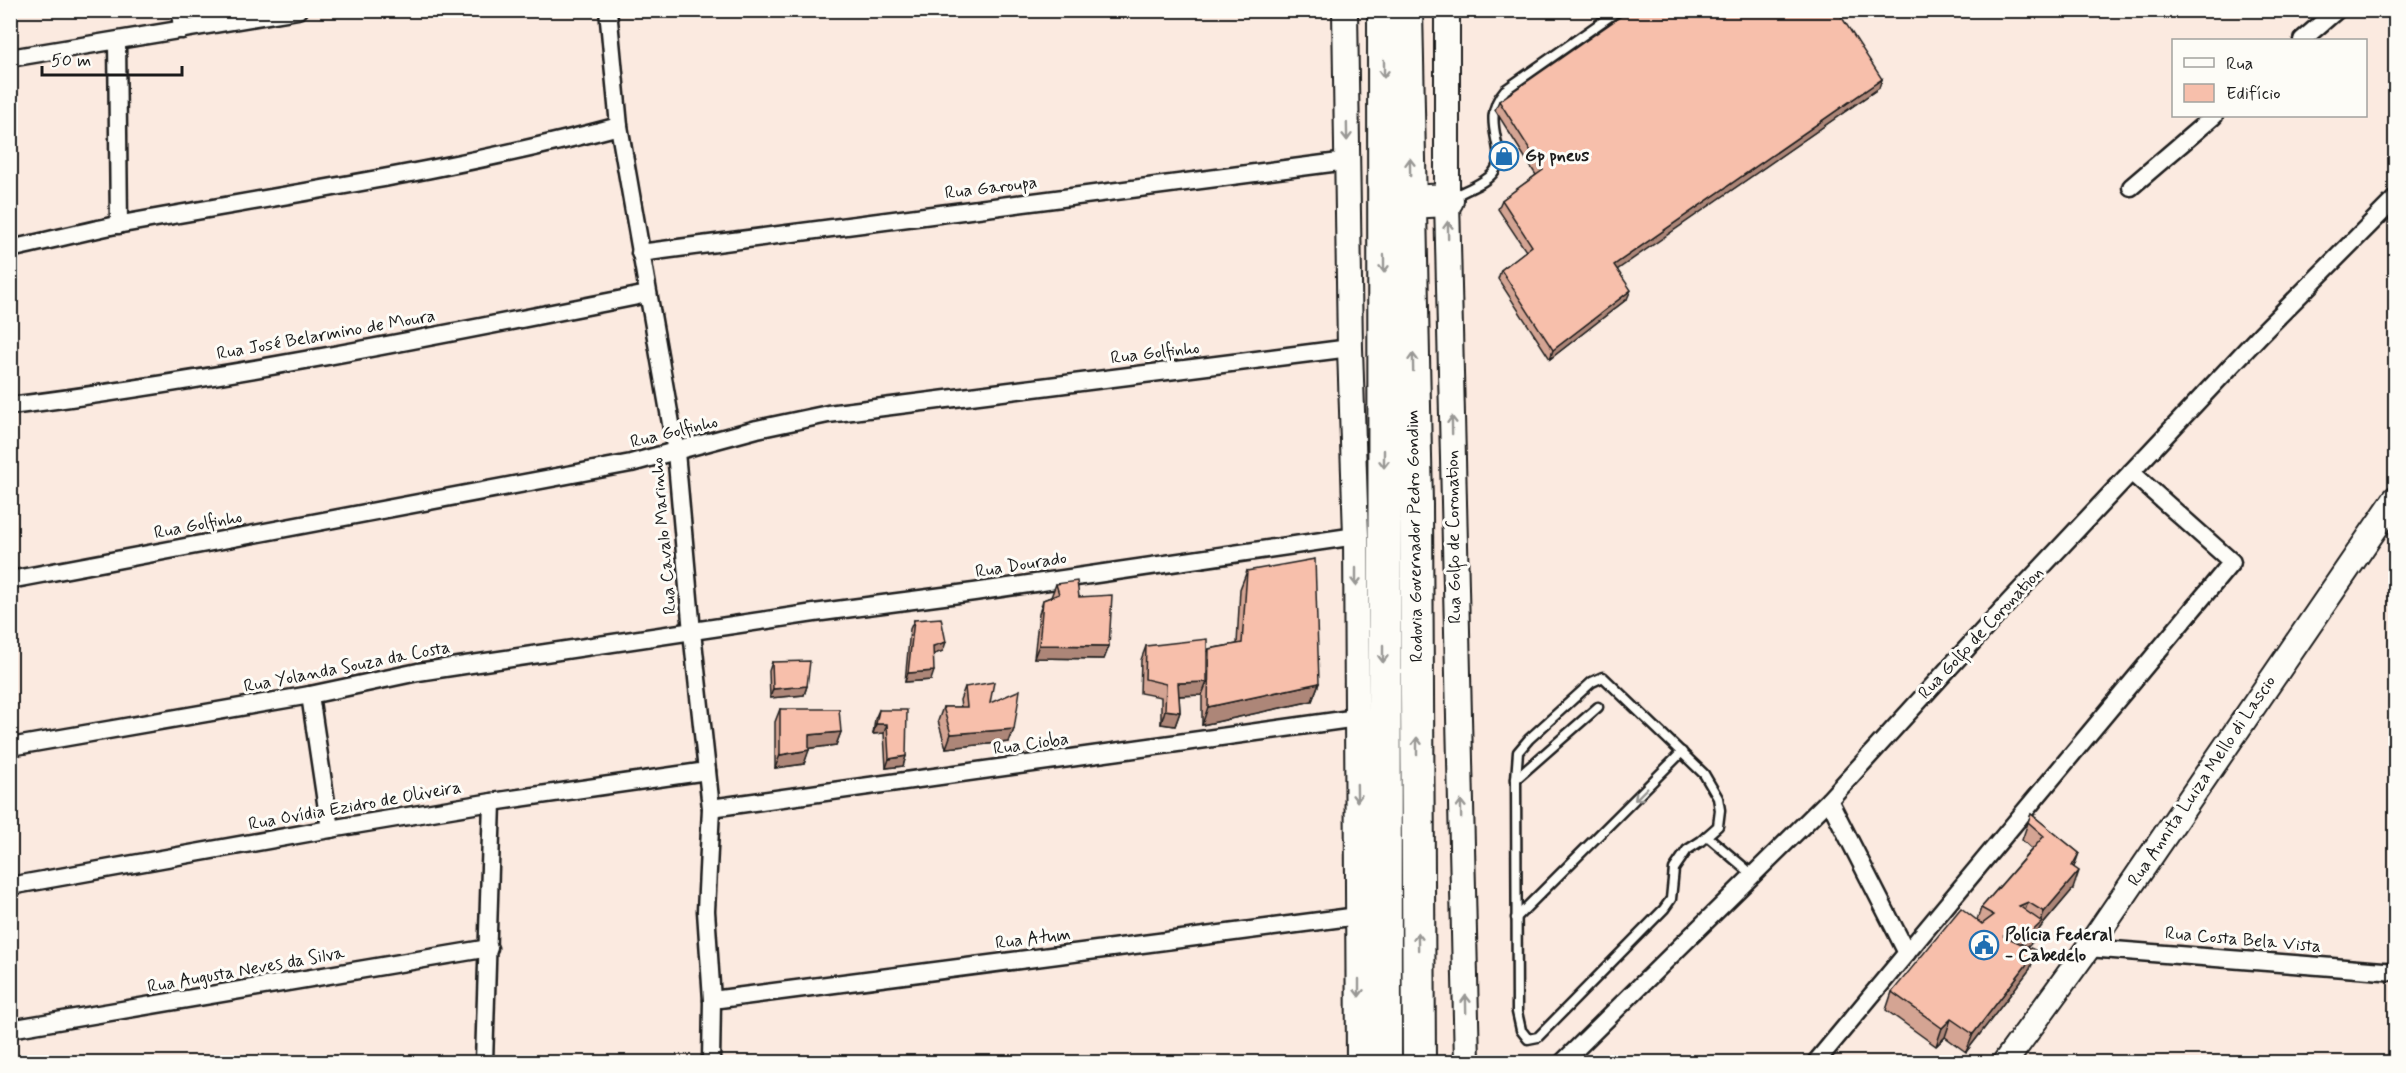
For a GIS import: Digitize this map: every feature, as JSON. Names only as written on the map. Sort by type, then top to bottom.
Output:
[{"type":"highway","name":"Rodovia Governador Pedro Gondim","points":[[1384,10],[1385,1062]]},
{"type":"highway","name":"Rodovia Governador Pedro Gondim","points":[[1406,10],[1416,516],[1419,1062]]},
{"type":"highway","points":[[1410,202],[1447,200]]},
{"type":"street","points":[[180,10],[182,30]]},
{"type":"street","points":[[10,58],[298,10]]},
{"type":"street","name":"Rua Cavalo Marinho","points":[[608,10],[619,126],[676,452],[711,808],[706,911],[712,1000],[711,1062]]},
{"type":"street","points":[[1345,10],[1350,348],[1356,536],[1359,1062]]},
{"type":"street","name":"Rua Golfo de Coronation","points":[[1447,10],[1447,200],[1467,1062]]},
{"type":"street","points":[[2303,39],[2337,10]]},
{"type":"street","points":[[117,41],[119,225]]},
{"type":"street","points":[[2131,187],[2213,117]]},
{"type":"street","points":[[10,249],[119,225],[457,163],[567,140],[619,126]]},
{"type":"street","name":"Rua Garoupa","points":[[640,253],[1347,161]]},
{"type":"street","name":"Rua Golfo de Coronation","points":[[1563,1062],[1829,800],[2001,610],[2261,334],[2396,198]]},
{"type":"street","name":"Rua José Belarmino de Moura","points":[[10,406],[130,391],[648,294]]},
{"type":"street","name":"Rua Golfinho","points":[[10,580],[607,468],[676,452],[757,429],[828,414],[1350,348]]},
{"type":"street","points":[[1816,1062],[2232,562],[2132,472]]},
{"type":"street","name":"Rua Annita Luiza Mello di Lascio","points":[[2005,1062],[2088,948],[2396,498]]},
{"type":"street","name":"Rua Dourado","points":[[692,632],[1356,536]]},
{"type":"street","name":"Rua Yolanda Souza da Costa","points":[[10,747],[310,695],[418,672],[692,632]]},
{"type":"street","points":[[310,695],[330,829]]},
{"type":"street","name":"Rua Cioba","points":[[711,808],[1356,718]]},
{"type":"street","name":"Rua Ovídia Ezidro de Oliveira","points":[[10,886],[492,802],[707,771]]},
{"type":"street","points":[[1829,800],[1907,953]]},
{"type":"street","points":[[484,1062],[492,802]]},
{"type":"street","name":"Rua Atum","points":[[712,1000],[1358,916]]},
{"type":"street","name":"Rua Augusta Neves da Silva","points":[[10,1029],[489,948]]},
{"type":"street","name":"Rua Costa Bela Vista","points":[[2088,948],[2396,972]]},
{"type":"lane","points":[[1447,200],[1492,174],[1499,161],[1492,116],[1496,100],[1504,90],[1619,10]]},
{"type":"lane","points":[[1603,677],[1682,752],[1704,774],[1718,798],[1720,810],[1718,826],[1687,850],[1674,869],[1671,899],[1664,909],[1538,1037],[1528,1039],[1521,1030],[1517,1012],[1516,779],[1518,752],[1529,739],[1592,682],[1603,677]]},
{"type":"lane","points":[[1516,779],[1598,707]]},
{"type":"lane","points":[[1516,918],[1682,752]]},
{"type":"lane","points":[[1707,836],[1753,875]]},
{"type":"building","points":[[1630,10],[1837,10],[1882,79],[1614,265],[1631,290],[1553,350],[1501,270],[1532,246],[1502,200],[1543,170],[1499,101]]},
{"type":"building","points":[[1315,559],[1319,683],[1208,707],[1209,649],[1242,643],[1247,571]]},
{"type":"building","points":[[1077,581],[1079,597],[1112,595],[1109,646],[1039,645],[1043,600],[1059,594],[1056,584]]},
{"type":"building","points":[[941,618],[946,642],[933,646],[934,671],[908,673],[914,620]]},
{"type":"building","points":[[1207,639],[1207,682],[1178,683],[1180,712],[1165,710],[1166,684],[1145,679],[1146,646]]},
{"type":"building","points":[[810,661],[807,686],[773,689],[772,662]]},
{"type":"building","points":[[994,682],[990,703],[1020,690],[1014,729],[951,734],[943,707],[967,707],[965,687]]},
{"type":"building","points":[[780,709],[839,709],[841,732],[809,735],[809,750],[780,755]]},
{"type":"building","points":[[879,710],[907,710],[906,756],[889,759],[887,724],[876,724]]},
{"type":"building","name":"Polícia Federal - Cabedelo","points":[[2031,814],[2079,853],[2072,866],[2079,871],[2044,912],[2028,902],[2019,906],[2042,922],[2024,939],[2017,931],[2004,936],[2037,951],[1973,1034],[1951,1019],[1942,1028],[1892,992],[1961,908],[1982,924],[1994,915],[1981,908],[2044,836],[2028,822]]},
{"type":"place","name":"Gp pneus","points":[[1504,156]]},
{"type":"place","name":"Polícia Federal - Cabedelo","points":[[1984,945]]}]
